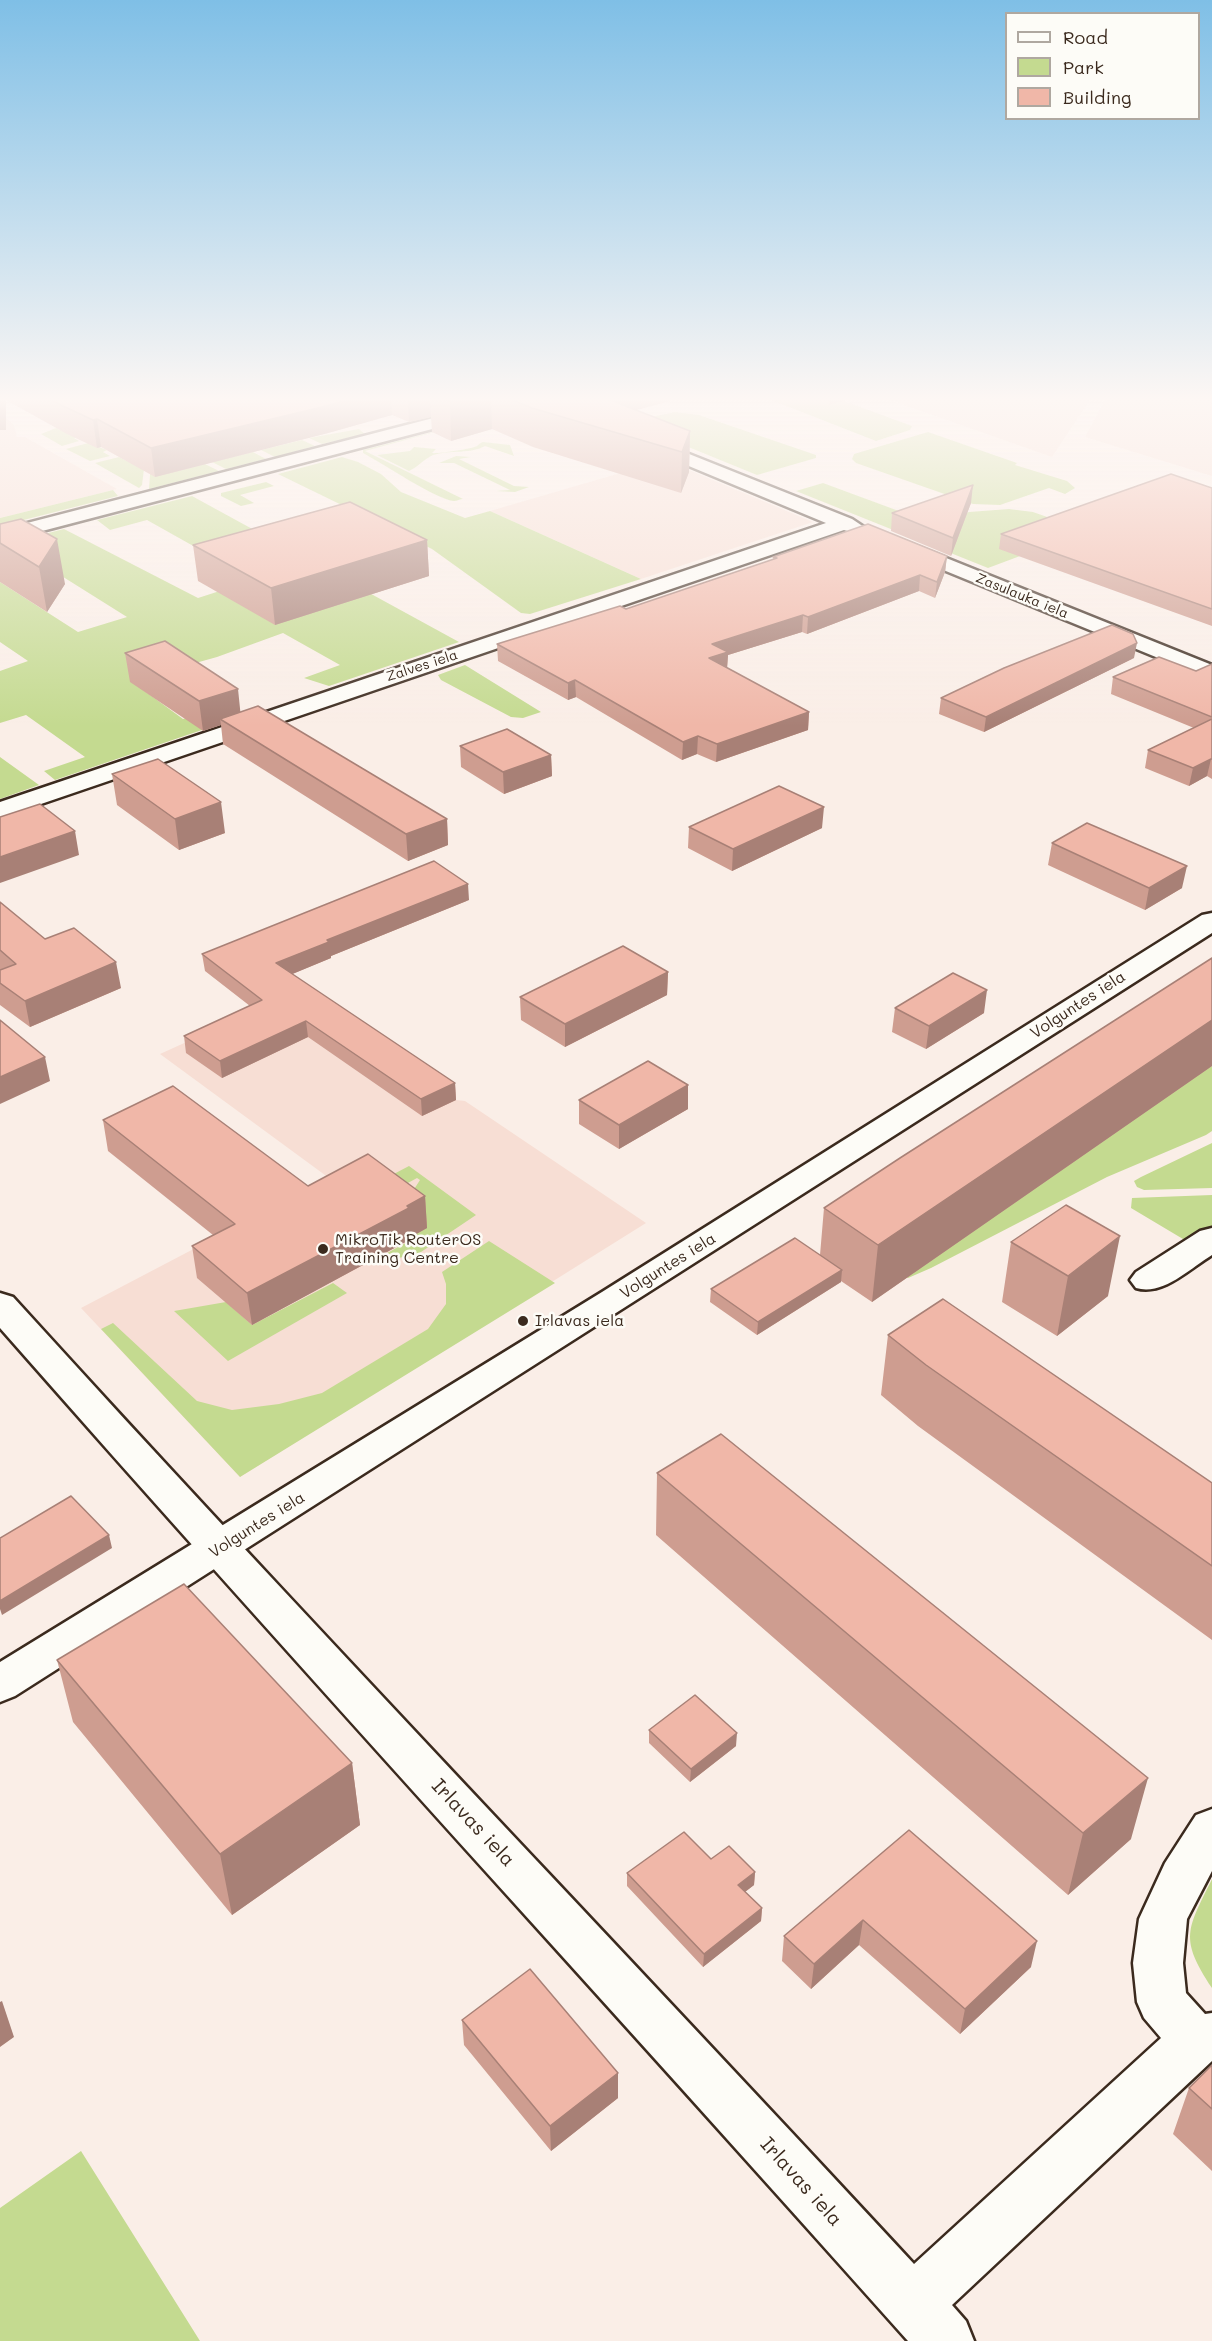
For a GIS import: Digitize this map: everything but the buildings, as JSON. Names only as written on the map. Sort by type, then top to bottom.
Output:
[{"type":"street","points":[[0,536],[111,507]]},
{"type":"street","points":[[806,507],[869,533]]},
{"type":"street","name":"Zalves iela","points":[[0,810],[845,523]]},
{"type":"street","name":"Zasulauka iela","points":[[890,542],[1212,673]]},
{"type":"street","name":"Volguntes iela","points":[[0,1684],[218,1549],[1212,921]]},
{"type":"street","points":[[1148,1280],[1212,1239]]},
{"type":"street","name":"Irlavas iela","points":[[0,1305],[185,1508],[218,1549],[692,2061],[929,2323]]},
{"type":"street","points":[[929,2323],[1119,2114],[1203,2038],[1162,2002],[1158,1963],[1163,1919],[1182,1878],[1212,1829]]},
{"type":"shaded area","points":[[0,507],[43,507],[0,518]]},
{"type":"shaded area","points":[[503,507],[778,507],[813,522],[641,579],[490,511]]},
{"type":"shaded area","points":[[299,991],[456,1100],[465,1101],[646,1223],[240,1477],[81,1308],[329,1178],[160,1054]]},
{"type":"green space","points":[[43,507],[74,507],[0,526],[0,518]]},
{"type":"green space","points":[[147,507],[213,507],[459,642],[329,686],[304,678],[340,665],[283,633],[217,657],[131,681],[183,719],[223,706],[246,715],[55,780],[44,771],[85,757],[26,715],[0,723],[0,671],[28,661],[0,642],[0,582],[78,632],[127,617],[9,543],[64,529],[198,598],[229,588],[236,570],[147,520],[110,530],[97,520]]},
{"type":"green space","points":[[346,507],[439,507],[465,518],[490,511],[641,579],[530,614],[521,613],[432,549]]},
{"type":"green space","points":[[837,507],[889,507],[934,524],[969,512],[1009,509],[1033,512],[1087,531],[988,568]]},
{"type":"green space","points":[[465,665],[541,712],[523,718],[511,717],[441,680],[438,675]]},
{"type":"green space","points":[[0,757],[39,785],[0,799]]},
{"type":"green space","points":[[1212,1066],[1212,1131],[1206,1135],[1107,1177],[908,1278],[854,1241]]},
{"type":"green space","points":[[1212,1143],[1212,1188],[1144,1190],[1137,1187],[1134,1181]]},
{"type":"green space","points":[[409,1166],[476,1215],[418,1254],[383,1261],[378,1258],[411,1240],[411,1194],[420,1180],[417,1178],[384,1196],[371,1186]]},
{"type":"green space","points":[[1212,1195],[1212,1228],[1188,1242],[1131,1208],[1132,1198]]},
{"type":"green space","points":[[489,1241],[555,1283],[240,1477],[101,1329],[113,1323],[197,1401],[232,1410],[279,1404],[322,1393],[428,1329],[446,1304],[446,1284],[442,1272]]},
{"type":"green space","points":[[333,1283],[347,1293],[228,1361],[174,1311],[226,1302],[252,1325]]},
{"type":"green space","points":[[1212,1879],[1212,1988],[1195,1957],[1190,1934],[1192,1923]]},
{"type":"green space","points":[[81,2151],[200,2341],[0,2341],[0,2208]]},
{"type":"place","name":"MikroTik RouterOS Training Centre","points":[[323,1249]]},
{"type":"place","name":"Irlavas iela","points":[[523,1321]]}]
